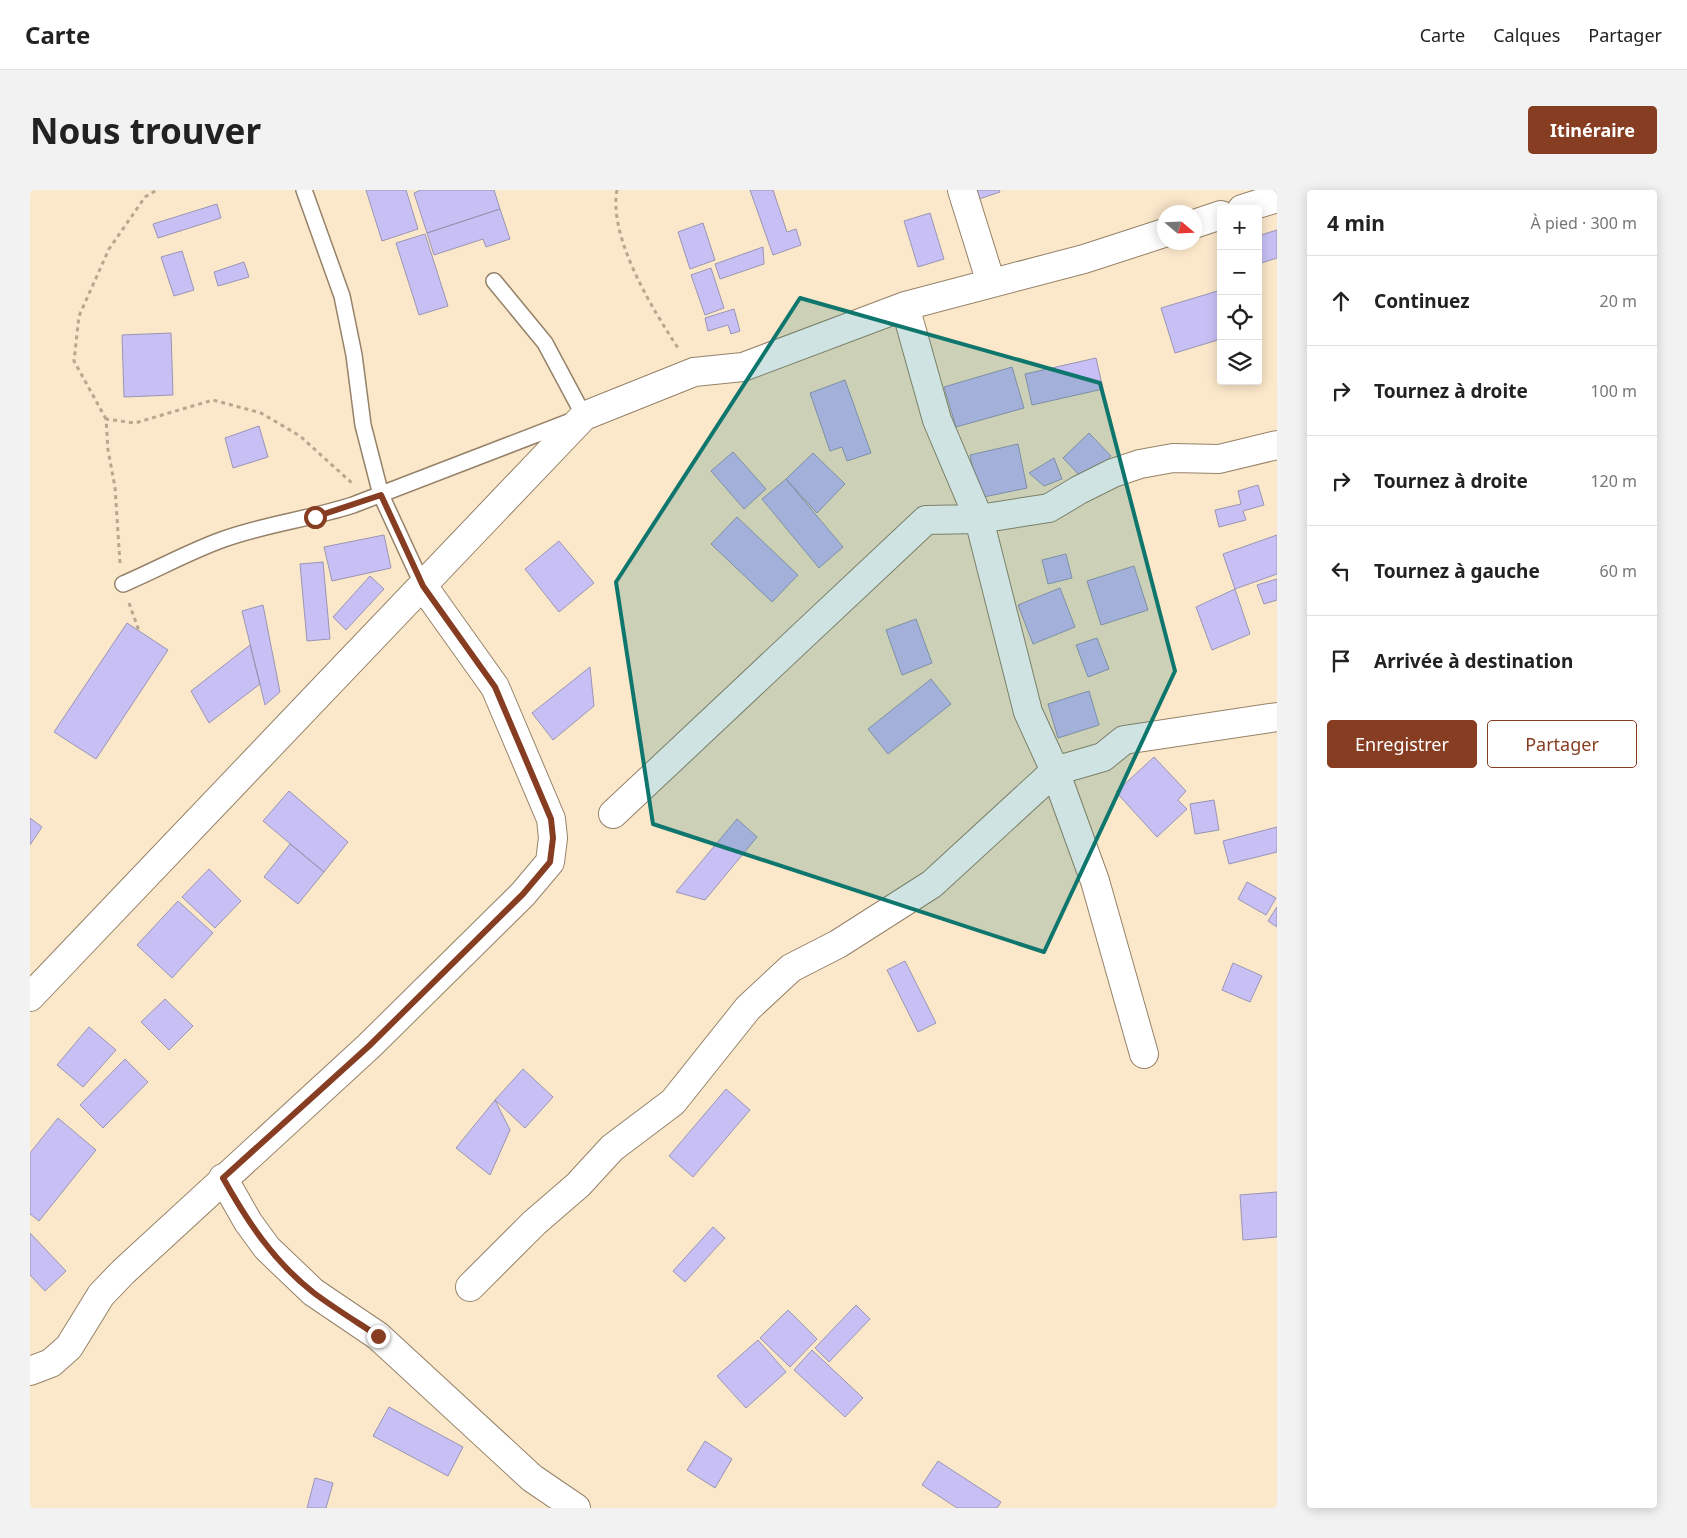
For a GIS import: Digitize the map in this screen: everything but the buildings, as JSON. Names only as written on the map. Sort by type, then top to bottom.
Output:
[{"type":"street","points":[[962,190],[991,283]]},
{"type":"street","points":[[1255,205],[1277,198]]},
{"type":"street","points":[[1202,222],[1217,217]]},
{"type":"street","points":[[30,998],[584,416],[694,372],[743,366],[906,306],[1084,258],[1157,235]]},
{"type":"street","points":[[906,306],[937,420],[979,519],[1028,712],[1055,771],[1096,882],[1144,1054]]},
{"type":"street","points":[[613,814],[926,520],[979,519],[1049,508],[1078,490],[1113,473],[1140,464],[1173,458],[1219,459],[1277,445]]},
{"type":"street","points":[[30,1371],[51,1363],[69,1347],[101,1295],[143,1252],[369,1046],[523,894],[550,862],[553,838],[551,819],[495,687],[423,586]]},
{"type":"street","points":[[470,1287],[534,1223],[578,1185],[612,1148],[673,1102],[748,1008],[791,968],[838,944],[932,884],[1055,771],[1103,757],[1124,740],[1277,717]]},
{"type":"street","points":[[223,1178],[248,1222],[267,1248],[312,1292],[378,1336],[532,1478],[576,1508]]},
{"type":"lane","points":[[304,190],[342,296],[354,355],[363,425],[381,495],[423,586]]},
{"type":"lane","points":[[123,584],[222,539],[272,523],[315,517],[381,495],[584,416],[545,344],[494,281]]},
{"type":"path","points":[[139,631],[123,584],[115,487],[108,450],[106,419],[74,362],[79,316],[109,249],[146,197],[156,190]]},
{"type":"path","points":[[617,190],[615,201],[624,250],[661,322],[694,372]]},
{"type":"path","points":[[106,419],[135,423],[213,400],[261,413],[300,436],[353,484],[381,495]]},
{"type":"highlighted area","points":[[800,298],[1100,383],[1175,671],[1044,952],[653,824],[616,582]]},
{"type":"route","points":[[315,517],[381,495],[395,521],[423,586],[495,687],[551,819],[553,838],[550,862],[523,894],[369,1046],[223,1178],[248,1222],[267,1248],[312,1292],[378,1336]]}]
